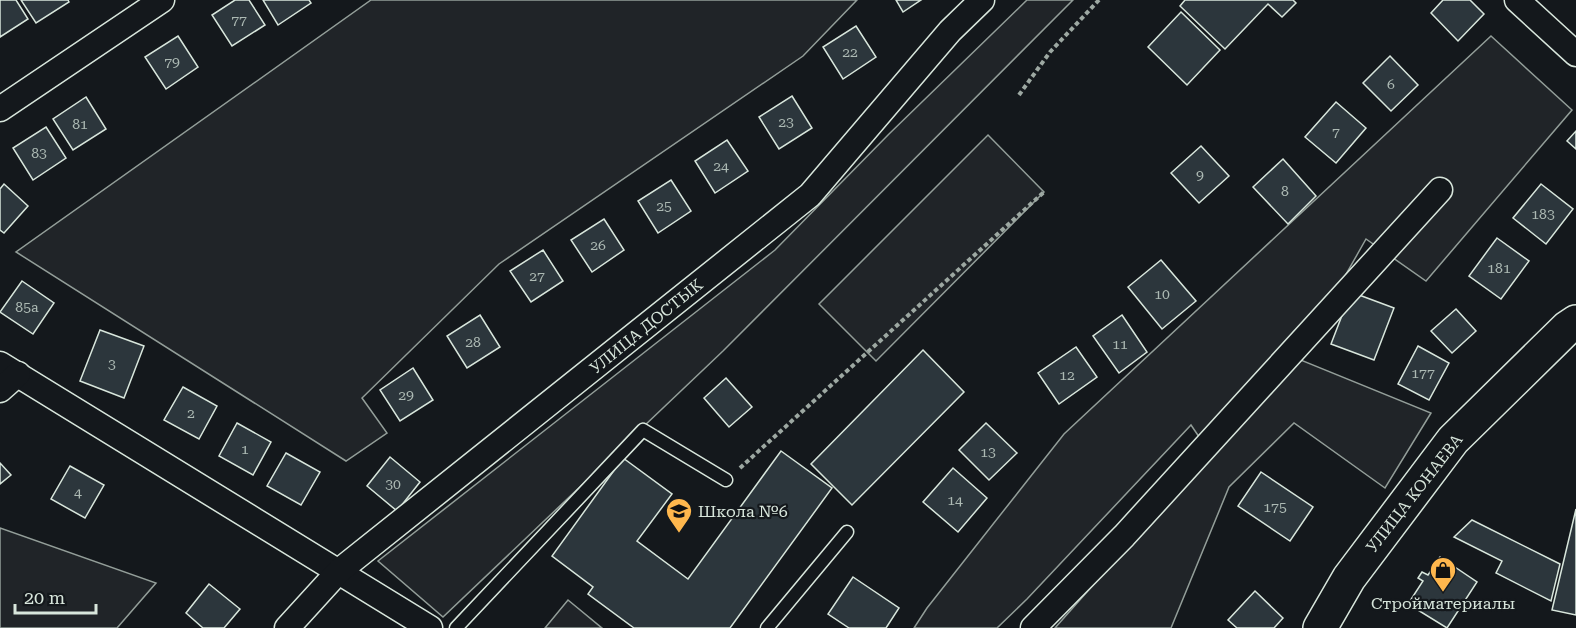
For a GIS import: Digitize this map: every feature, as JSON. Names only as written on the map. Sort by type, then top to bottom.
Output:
[{"type":"main road","name":"УЛИЦА КОНАЕВА","points":[[1320,628],[1349,578],[1453,440],[1567,328],[1576,322]]},
{"type":"street","points":[[0,109],[162,0]]},
{"type":"street","name":"УЛИЦА ДОСТЫК","points":[[287,628],[339,572],[810,195],[950,31],[982,0]]},
{"type":"street","points":[[1517,0],[1576,54]]},
{"type":"street","points":[[1033,628],[1124,536],[1440,190]]},
{"type":"street","points":[[0,390],[9,369],[430,628]]},
{"type":"lane","points":[[456,628],[644,430],[726,480]]},
{"type":"lane","points":[[767,628],[847,532]]},
{"type":"path","points":[[1019,95],[1050,52],[1099,0]]},
{"type":"path","points":[[726,480],[1044,192]]},
{"type":"shaded area","points":[[371,0],[857,0],[803,56],[499,264],[362,398],[387,433],[346,461],[16,252]]},
{"type":"shaded area","points":[[1027,0],[1073,0],[723,351],[443,617],[378,561],[775,250],[889,134]]},
{"type":"shaded area","points":[[1491,36],[1572,110],[1426,281],[1366,239],[1298,359],[1431,413],[1385,488],[1294,423],[1229,487],[1171,628],[1055,628],[1210,453],[1191,425],[997,628],[914,628],[927,608],[1064,434]]},
{"type":"shaded area","points":[[988,135],[1044,192],[876,361],[819,304]]},
{"type":"shaded area","points":[[0,528],[156,583],[117,628],[0,628]]},
{"type":"shaded area","points":[[568,600],[602,628],[545,628]]},
{"type":"building","points":[[0,0],[16,0],[28,19],[0,37]]},
{"type":"building","points":[[21,0],[68,0],[69,2],[36,23]]},
{"type":"building","points":[[235,0],[249,0],[265,25],[232,46],[212,15]]},
{"type":"building","points":[[263,0],[309,0],[311,3],[278,25]]},
{"type":"building","points":[[896,0],[921,0],[903,12]]},
{"type":"building","points":[[1185,0],[1293,0],[1296,3],[1282,17],[1268,4],[1225,49],[1180,6]]},
{"type":"building","points":[[1443,0],[1470,0],[1484,14],[1458,41],[1431,13]]},
{"type":"building","points":[[1181,12],[1220,50],[1187,85],[1148,47]]},
{"type":"building","points":[[856,26],[876,57],[843,79],[823,47]]},
{"type":"building","points":[[178,36],[198,67],[166,89],[145,57]]},
{"type":"building","points":[[1390,56],[1418,85],[1391,111],[1363,83]]},
{"type":"building","points":[[792,96],[812,128],[779,149],[759,117]]},
{"type":"building","points":[[86,97],[106,129],[73,150],[53,119]]},
{"type":"building","points":[[1336,102],[1366,128],[1336,163],[1305,137]]},
{"type":"building","points":[[46,127],[66,158],[33,180],[13,148]]},
{"type":"building","points":[[1576,131],[1576,149],[1567,141]]},
{"type":"building","points":[[727,140],[748,171],[715,193],[695,161]]},
{"type":"building","points":[[1201,146],[1229,176],[1199,203],[1171,173]]},
{"type":"building","points":[[1283,159],[1316,196],[1288,224],[1253,187]]},
{"type":"building","points":[[671,180],[691,211],[658,233],[638,201]]},
{"type":"building","points":[[4,184],[28,206],[4,233],[0,230],[0,189]]},
{"type":"building","points":[[1541,184],[1573,209],[1546,244],[1513,218]]},
{"type":"building","points":[[604,219],[624,250],[592,272],[571,240]]},
{"type":"building","points":[[1497,238],[1529,261],[1501,299],[1469,276]]},
{"type":"building","points":[[543,250],[563,281],[531,302],[510,271]]},
{"type":"building","points":[[1161,260],[1196,301],[1162,329],[1128,287]]},
{"type":"building","points":[[22,281],[54,303],[33,334],[0,312]]},
{"type":"building","points":[[1351,292],[1394,308],[1374,360],[1331,344]]},
{"type":"building","points":[[1456,309],[1476,331],[1452,353],[1431,331]]},
{"type":"building","points":[[480,315],[500,347],[467,368],[447,336]]},
{"type":"building","points":[[1122,315],[1147,352],[1119,373],[1093,336]]},
{"type":"building","points":[[100,330],[144,346],[124,398],[80,381]]},
{"type":"building","points":[[1418,346],[1449,363],[1429,400],[1398,384]]},
{"type":"building","points":[[1076,347],[1097,377],[1059,404],[1038,373]]},
{"type":"building","points":[[923,350],[964,392],[852,505],[811,464]]},
{"type":"building","points":[[413,368],[433,400],[400,421],[380,390]]},
{"type":"building","points":[[726,378],[752,407],[729,427],[704,398]]},
{"type":"building","points":[[183,387],[217,406],[199,439],[164,420]]},
{"type":"building","points":[[237,423],[271,442],[253,475],[219,456]]},
{"type":"building","points":[[986,423],[1017,453],[989,480],[959,450]]},
{"type":"building","name":"Школа №6","points":[[781,451],[832,488],[730,628],[634,628],[588,594],[593,587],[552,556],[623,458],[672,494],[637,541],[688,579]]},
{"type":"building","points":[[286,453],[320,472],[301,505],[267,486]]},
{"type":"building","points":[[390,457],[420,482],[397,511],[367,486]]},
{"type":"building","points":[[0,463],[11,475],[0,484]]},
{"type":"building","points":[[70,466],[104,485],[85,518],[51,499]]},
{"type":"building","points":[[953,468],[987,498],[958,532],[923,502]]},
{"type":"building","points":[[1261,472],[1313,507],[1290,541],[1238,506]]},
{"type":"building","points":[[1576,509],[1576,615],[1552,610]]},
{"type":"building","points":[[1472,520],[1560,564],[1551,601],[1496,573],[1502,561],[1454,537]]},
{"type":"building","name":"Стройматериалы","points":[[1440,557],[1477,582],[1447,628],[1408,604],[1423,581],[1418,578],[1422,572],[1428,575]]},
{"type":"building","points":[[853,577],[899,608],[886,628],[849,628],[828,614]]},
{"type":"building","points":[[209,584],[240,609],[224,628],[203,628],[186,613]]},
{"type":"building","points":[[1255,591],[1283,618],[1274,628],[1237,628],[1228,620]]},
{"type":"place","name":"Школа №6","points":[[679,534]]},
{"type":"place","name":"Стройматериалы","points":[[1443,593]]}]
